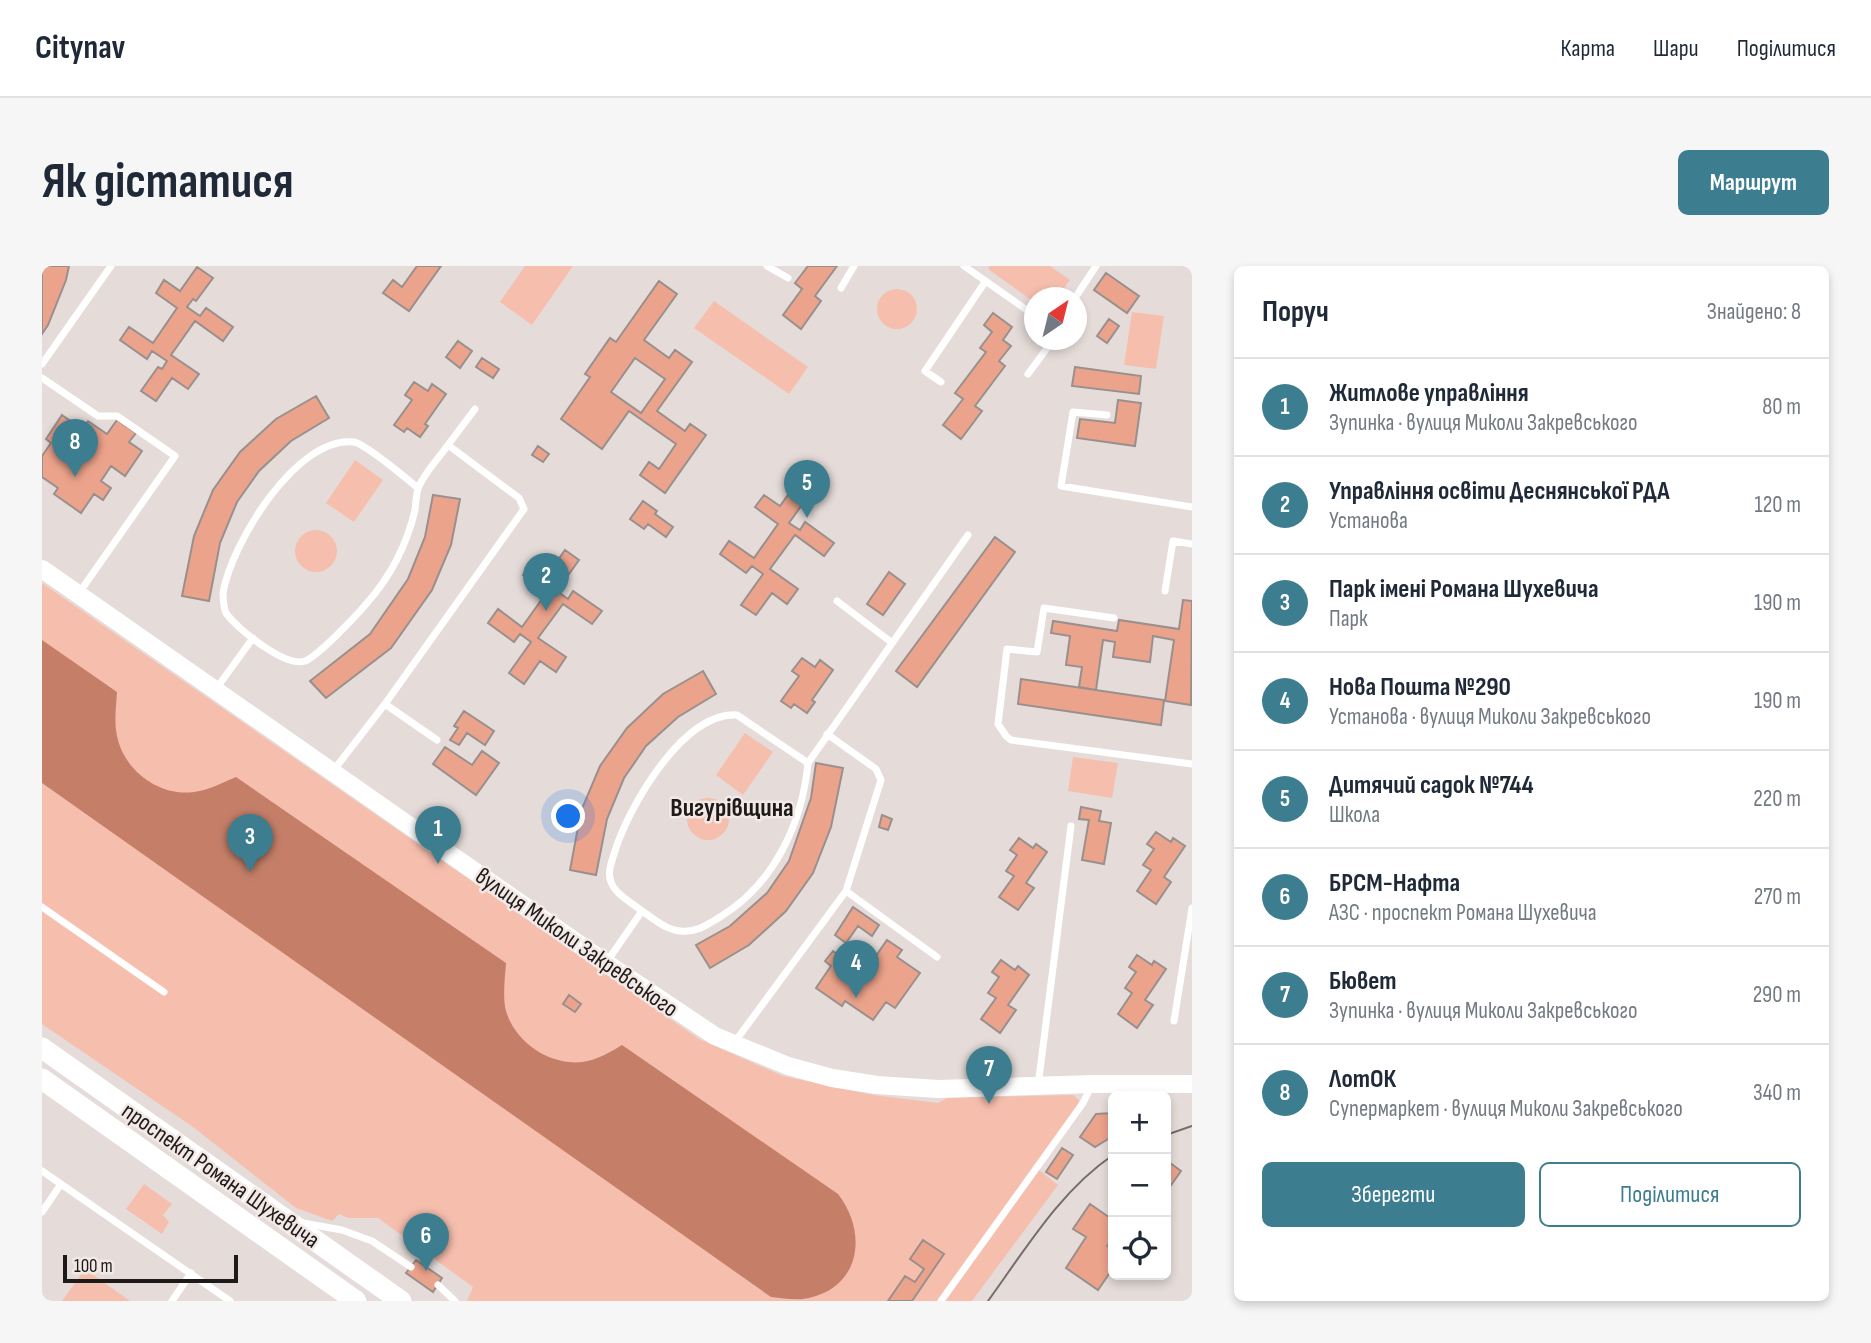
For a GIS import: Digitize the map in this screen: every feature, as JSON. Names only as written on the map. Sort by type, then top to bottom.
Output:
[{"type":"main road","name":"проспект Романа Шухевича","points":[[42,1048],[401,1301]]},
{"type":"main road","name":"проспект Романа Шухевича","points":[[42,1079],[356,1301]]},
{"type":"street","name":"вулиця Миколи Закревського","points":[[42,569],[606,964],[715,1036],[788,1066],[832,1078],[877,1085],[938,1089],[1192,1084]]},
{"type":"lane","points":[[42,364],[111,266]]},
{"type":"lane","points":[[767,266],[788,278]]},
{"type":"lane","points":[[841,288],[854,266]]},
{"type":"lane","points":[[964,266],[1024,308]]},
{"type":"lane","points":[[1082,287],[1096,266]]},
{"type":"lane","points":[[941,382],[925,371],[985,282]]},
{"type":"lane","points":[[1028,374],[1046,350]]},
{"type":"lane","points":[[42,378],[97,416],[117,416],[175,456],[78,594]]},
{"type":"lane","points":[[418,488],[357,442],[337,442],[315,452],[280,484],[239,544],[223,594],[225,612],[253,638],[286,660],[303,662],[316,653],[367,603],[389,574],[406,539],[418,488],[474,409]]},
{"type":"lane","points":[[1107,415],[1073,412],[1061,486],[1192,507]]},
{"type":"lane","points":[[333,771],[385,704],[524,509],[519,498],[448,445]]},
{"type":"lane","points":[[807,763],[737,715],[723,714],[693,732],[665,759],[633,807],[620,834],[609,869],[610,880],[615,889],[672,930],[693,930],[704,927],[730,911],[762,882],[783,852],[799,812],[807,763],[968,535]]},
{"type":"lane","points":[[1165,591],[1173,541],[1192,544]]},
{"type":"lane","points":[[837,601],[891,642]]},
{"type":"lane","points":[[1114,618],[1044,608],[1037,652],[1007,649],[998,724],[1001,730],[1012,740],[1192,764]]},
{"type":"lane","points":[[215,689],[253,638]]},
{"type":"lane","points":[[385,704],[437,740]]},
{"type":"lane","points":[[733,1044],[846,891],[881,780],[876,769],[827,734]]},
{"type":"lane","points":[[1038,1086],[1070,827]]},
{"type":"lane","points":[[846,891],[937,957]]},
{"type":"lane","points":[[42,907],[164,992]]},
{"type":"lane","points":[[1174,1021],[1192,908]]},
{"type":"lane","points":[[606,964],[642,911]]},
{"type":"lane","points":[[941,1301],[1083,1104],[1093,1084]]},
{"type":"lane","points":[[42,1171],[230,1301]]},
{"type":"lane","points":[[42,1212],[61,1184]]},
{"type":"lane","points":[[285,1220],[342,1230],[372,1241],[411,1266]]},
{"type":"lane","points":[[172,1301],[191,1273]]},
{"type":"lane","points":[[438,1285],[455,1301]]},
{"type":"shaded area","points":[[525,266],[573,266],[532,325],[500,302]]},
{"type":"shaded area","points":[[990,266],[1050,266],[1070,280],[1065,287],[1024,287],[1024,295],[988,269]]},
{"type":"shaded area","points":[[897,289],[905,290],[911,295],[916,301],[916,317],[911,323],[905,328],[897,329],[889,328],[883,323],[878,317],[877,309],[878,301],[883,295],[889,290]]},
{"type":"shaded area","points":[[714,301],[808,367],[789,394],[694,328]]},
{"type":"shaded area","points":[[1132,312],[1164,316],[1156,369],[1124,365]]},
{"type":"shaded area","points":[[355,460],[383,480],[354,522],[326,503]]},
{"type":"shaded area","points":[[316,530],[331,536],[337,551],[331,566],[316,572],[301,566],[295,551],[301,536]]},
{"type":"shaded area","points":[[42,583],[699,1039],[783,1076],[873,1095],[938,1103],[947,1098],[1073,1095],[1079,1100],[1077,1107],[1035,1167],[1058,1185],[972,1301],[467,1301],[473,1287],[378,1218],[348,1218],[339,1214],[332,1221],[296,1208],[193,1127],[42,1024]]},
{"type":"shaded area","points":[[42,640],[117,692],[116,725],[121,749],[135,770],[145,779],[169,790],[194,792],[236,777],[506,963],[505,1007],[515,1030],[533,1048],[557,1060],[582,1062],[598,1058],[622,1045],[838,1194],[853,1224],[856,1240],[849,1270],[840,1282],[827,1292],[809,1298],[771,1297],[42,783]]},
{"type":"shaded area","points":[[745,733],[773,752],[743,795],[716,775]]},
{"type":"shaded area","points":[[1073,757],[1118,763],[1112,798],[1068,791]]},
{"type":"shaded area","points":[[708,798],[723,804],[729,819],[723,834],[708,840],[693,834],[687,819],[693,804]]},
{"type":"shaded area","points":[[144,1184],[172,1204],[163,1215],[169,1222],[162,1234],[126,1209]]},
{"type":"shaded area","points":[[85,1269],[130,1301],[62,1301]]},
{"type":"building","points":[[42,266],[69,266],[66,280],[42,334]]},
{"type":"building","points":[[417,266],[441,266],[409,311],[383,293],[393,280],[402,287]]},
{"type":"building","points":[[808,266],[837,266],[815,296],[821,301],[801,329],[783,315],[802,289],[795,283]]},
{"type":"building","points":[[197,267],[213,278],[196,301],[193,299],[187,307],[200,316],[206,308],[233,327],[223,341],[195,321],[171,355],[199,374],[188,389],[172,378],[156,401],[141,391],[158,367],[162,369],[167,361],[152,351],[147,359],[120,340],[129,327],[153,343],[177,308],[156,293],[164,280],[180,291]]},
{"type":"building","points":[[1106,273],[1139,296],[1127,313],[1094,290]]},
{"type":"building","points":[[659,281],[677,294],[644,340],[669,358],[675,350],[692,362],[657,411],[685,431],[690,424],[706,435],[665,493],[640,475],[649,462],[659,469],[676,444],[629,411],[602,449],[561,419],[590,377],[585,374],[610,338],[616,342]],"holes":[[[635,358],[665,379],[641,413],[611,392]]]},
{"type":"building","points":[[993,313],[1012,327],[1003,340],[1011,346],[999,361],[1005,366],[975,406],[982,411],[961,439],[943,425],[963,399],[955,393],[986,352],[980,348],[992,332],[984,325]]},
{"type":"building","points":[[1109,319],[1119,326],[1107,343],[1097,336]]},
{"type":"building","points":[[458,341],[472,351],[460,368],[446,357]]},
{"type":"building","points":[[482,358],[499,369],[493,378],[476,367]]},
{"type":"building","points":[[1075,367],[1141,376],[1139,394],[1072,386]]},
{"type":"building","points":[[414,382],[428,391],[432,384],[446,394],[425,424],[428,426],[420,437],[407,428],[404,432],[394,425],[412,400],[405,395]]},
{"type":"building","points":[[316,396],[329,418],[291,441],[259,471],[237,502],[220,543],[209,601],[182,596],[194,536],[213,490],[240,452],[276,419]]},
{"type":"building","points":[[1118,400],[1141,403],[1135,446],[1077,438],[1080,419],[1115,423]]},
{"type":"building","points":[[62,415],[82,429],[88,421],[107,434],[117,420],[136,433],[129,442],[142,451],[125,476],[111,466],[101,481],[111,488],[103,500],[94,494],[81,513],[54,494],[58,488],[42,477],[42,456],[51,443],[46,439]]},
{"type":"building","points":[[538,446],[549,454],[543,462],[532,455]]},
{"type":"building","points":[[797,482],[811,492],[789,523],[800,530],[805,522],[834,543],[824,556],[795,535],[770,569],[798,589],[787,604],[772,593],[756,615],[741,605],[763,574],[752,566],[746,573],[720,554],[729,541],[754,558],[778,524],[755,507],[764,495],[780,506]]},
{"type":"building","points":[[433,495],[460,499],[451,545],[432,590],[391,648],[326,698],[310,681],[370,634],[408,579],[425,537]]},
{"type":"building","points":[[643,501],[673,527],[666,537],[648,524],[644,529],[630,519]]},
{"type":"building","points":[[995,537],[1015,552],[917,687],[896,671]]},
{"type":"building","points":[[565,550],[579,560],[557,591],[568,599],[573,591],[602,611],[592,624],[563,604],[538,638],[566,657],[556,672],[540,661],[524,684],[509,673],[531,642],[520,634],[514,642],[488,623],[498,609],[522,627],[547,592],[523,575],[532,563],[548,574]]},
{"type":"building","points":[[889,572],[905,584],[883,615],[867,604]]},
{"type":"building","points":[[1183,600],[1192,601],[1191,705],[1165,701],[1174,640],[1153,636],[1150,662],[1113,657],[1115,642],[1103,640],[1096,690],[1079,687],[1082,667],[1066,665],[1070,636],[1051,633],[1053,621],[1117,631],[1119,620],[1179,629]]},
{"type":"building","points":[[802,658],[815,667],[820,660],[833,670],[812,700],[815,702],[807,713],[794,704],[791,708],[781,701],[799,676],[792,671]]},
{"type":"building","points":[[703,671],[716,694],[678,717],[646,746],[624,778],[607,819],[596,875],[570,870],[581,811],[600,766],[627,728],[663,694]]},
{"type":"building","points":[[1021,679],[1164,700],[1161,725],[1018,704]]},
{"type":"building","points":[[464,711],[494,731],[485,745],[467,733],[459,745],[450,740],[458,728],[454,726]]},
{"type":"building","points":[[445,747],[472,765],[482,751],[499,763],[476,795],[433,764]]},
{"type":"building","points":[[816,763],[843,768],[831,827],[813,873],[786,911],[749,945],[710,968],[696,945],[730,926],[767,893],[789,861],[811,798]]},
{"type":"building","points":[[1081,807],[1101,811],[1099,821],[1111,823],[1104,864],[1082,860],[1089,820],[1079,819]]},
{"type":"building","points":[[882,815],[892,819],[888,830],[879,827]]},
{"type":"building","points":[[1156,832],[1171,842],[1173,838],[1185,846],[1164,877],[1171,882],[1156,904],[1137,891],[1151,870],[1143,865],[1154,849],[1147,844]]},
{"type":"building","points":[[1019,838],[1033,848],[1036,844],[1047,852],[1026,883],[1034,888],[1018,910],[999,897],[1014,876],[1006,871],[1017,855],[1010,850]]},
{"type":"building","points":[[853,907],[879,925],[872,936],[858,926],[846,943],[835,935]]},
{"type":"building","points":[[887,940],[902,950],[897,957],[920,973],[895,1008],[886,1002],[873,1020],[845,1001],[842,1006],[816,988],[831,966],[825,961],[833,951],[864,973]]},
{"type":"building","points":[[1137,955],[1152,965],[1154,961],[1166,969],[1145,1000],[1153,1005],[1137,1028],[1118,1014],[1132,993],[1125,988],[1136,972],[1129,967]]},
{"type":"building","points":[[1001,960],[1015,970],[1018,966],[1029,975],[1008,1005],[1016,1010],[1000,1033],[981,1019],[996,998],[988,993],[999,977],[992,972]]},
{"type":"building","points":[[569,995],[581,1004],[575,1012],[563,1004]]},
{"type":"building","points":[[1108,1113],[1108,1139],[1095,1147],[1080,1137],[1096,1114]]},
{"type":"building","points":[[1062,1148],[1073,1155],[1057,1179],[1046,1172]]},
{"type":"building","points":[[1171,1164],[1181,1171],[1171,1185]]},
{"type":"building","points":[[1090,1204],[1108,1217],[1108,1275],[1098,1290],[1066,1268],[1086,1237],[1073,1229]]},
{"type":"building","points":[[923,1240],[944,1254],[912,1301],[888,1301],[905,1276],[915,1282],[924,1269],[910,1259]]},
{"type":"building","points":[[416,1260],[442,1278],[433,1292],[406,1273]]},
{"type":"tram line","points":[[1171,1133],[1192,1126]]},
{"type":"tram line","points":[[988,1301],[1060,1204],[1076,1186],[1108,1159]]},
{"type":"place","name":"ЛотОК","points":[[75,477]]},
{"type":"place","name":"Дитячий садок №744","points":[[807,518]]},
{"type":"place","name":"Управління освіти Деснянської РДА","points":[[546,611]]},
{"type":"place","name":"Житлове управління","points":[[438,864]]},
{"type":"place","name":"Парк імені Романа Шухевича","points":[[250,872]]},
{"type":"place","name":"Нова Пошта №290","points":[[856,998]]},
{"type":"place","name":"Бювет","points":[[989,1104]]},
{"type":"place","name":"БРСМ-Нафта","points":[[426,1271]]},
{"type":"district","name":"Вигурівщина","points":[[732,807]]}]
